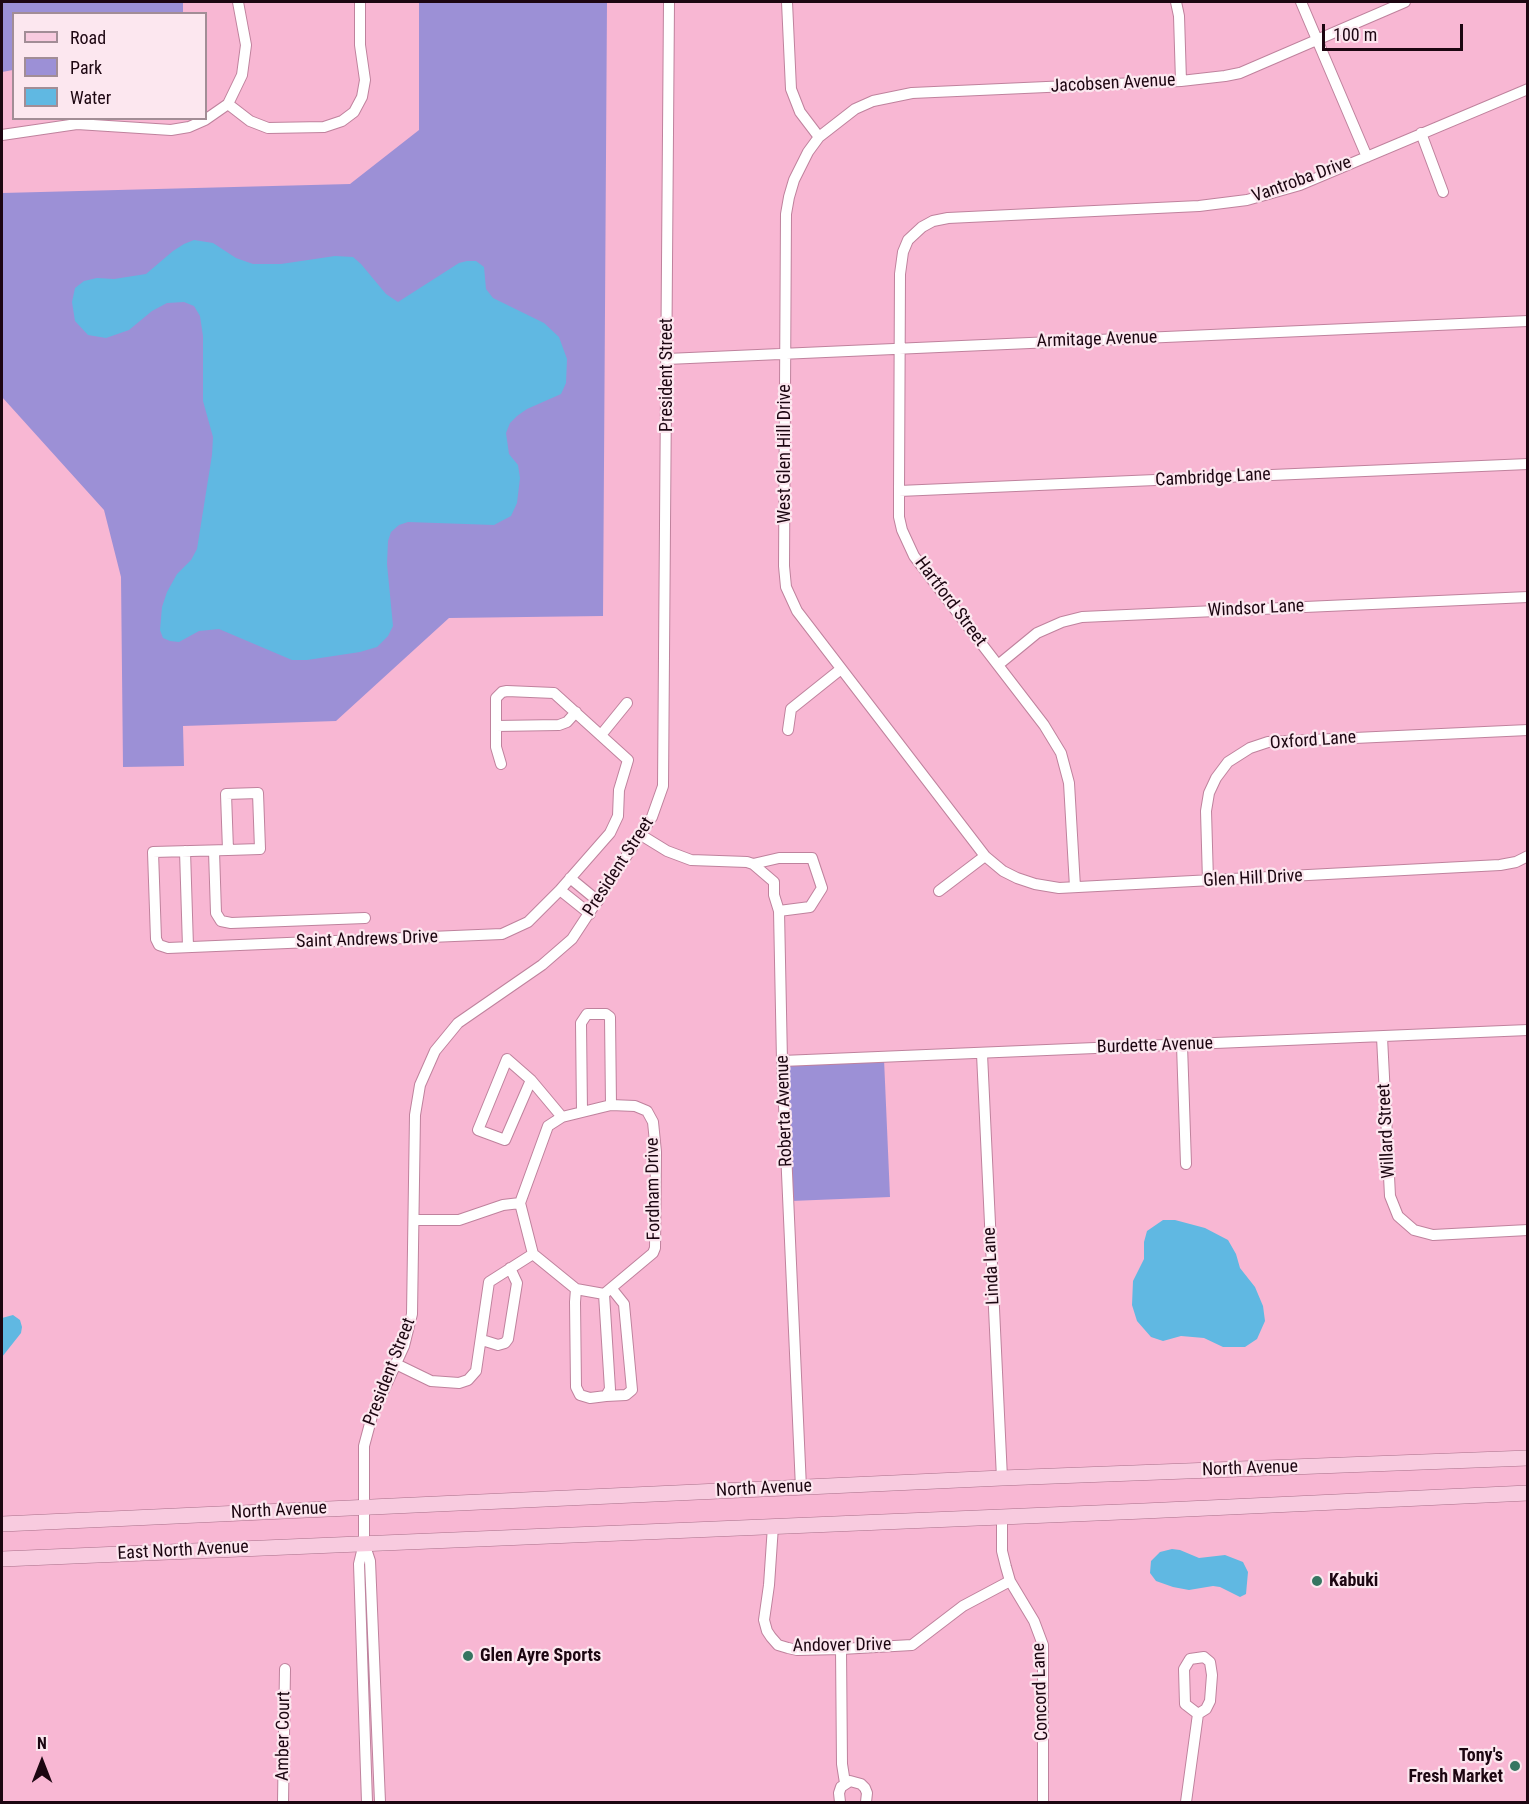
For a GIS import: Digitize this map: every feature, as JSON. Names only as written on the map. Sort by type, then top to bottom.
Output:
[{"type":"main road","name":"North Avenue","points":[[2,1524],[1002,1478],[1527,1458]]},
{"type":"main road","name":"North Avenue","points":[[364,1543],[1527,1493]]},
{"type":"main road","name":"East North Avenue","points":[[2,1559],[364,1543]]},
{"type":"street","points":[[207,118],[228,104],[242,75],[246,57],[245,38],[238,2]]},
{"type":"street","points":[[228,104],[250,121],[268,128],[324,127],[342,121],[354,112],[362,97],[365,80],[360,45],[360,2]]},
{"type":"street","name":"President Street","points":[[367,1803],[358,1564],[364,1543],[364,1453],[376,1405],[396,1364],[408,1333],[412,1314],[415,1115],[420,1085],[429,1061],[458,1023],[549,959],[572,939],[641,835],[658,802],[664,769],[669,2]]},
{"type":"street","points":[[787,2],[791,89],[800,112],[819,137]]},
{"type":"street","points":[[1176,2],[1179,16],[1181,81]]},
{"type":"street","points":[[1301,2],[1367,157]]},
{"type":"street","name":"Jacobsen Avenue","points":[[819,137],[855,109],[873,101],[900,95],[1181,81],[1210,79],[1240,73],[1405,2]]},
{"type":"street","name":"Vantroba Drive","points":[[954,217],[1228,203],[1279,193],[1527,89]]},
{"type":"street","points":[[2,135],[77,124],[171,130],[189,127],[203,120]]},
{"type":"street","points":[[1420,133],[1443,192]]},
{"type":"street","name":"West Glen Hill Drive","points":[[819,137],[800,166],[789,197],[786,231],[785,578],[789,596],[796,612],[985,856]]},
{"type":"street","name":"Hartford Street","points":[[954,217],[933,221],[922,227],[912,235],[903,252],[900,274],[899,517],[902,530],[914,556],[998,665],[1061,753],[1070,783],[1075,888]]},
{"type":"street","name":"Armitage Avenue","points":[[667,359],[1527,321]]},
{"type":"street","name":"Cambridge Lane","points":[[899,492],[1527,464]]},
{"type":"street","name":"Windsor Lane","points":[[998,665],[1037,633],[1056,624],[1083,617],[1527,597]]},
{"type":"street","points":[[788,730],[791,709],[841,669]]},
{"type":"street","points":[[501,764],[496,747],[496,698],[502,692],[554,693],[601,735],[627,703]]},
{"type":"street","points":[[496,726],[559,725],[567,722],[576,712]]},
{"type":"street","name":"Oxford Lane","points":[[1208,881],[1206,811],[1209,793],[1216,778],[1228,762],[1250,748],[1268,742],[1527,730]]},
{"type":"street","name":"Saint Andrews Drive","points":[[185,851],[153,852],[156,939],[159,945],[168,948],[502,934],[528,922],[560,890],[610,833],[616,823],[619,790],[628,760],[601,735]]},
{"type":"street","points":[[188,947],[185,851],[214,850],[228,850],[260,849],[258,793],[226,794],[228,850]]},
{"type":"street","points":[[641,835],[667,851],[691,860],[740,860],[753,864],[779,858],[812,858],[822,888],[810,908],[779,911]]},
{"type":"street","points":[[214,850],[216,913],[220,921],[231,923],[365,918]]},
{"type":"street","points":[[939,891],[985,856]]},
{"type":"street","name":"Glen Hill Drive","points":[[985,856],[1003,871],[1026,882],[1047,887],[1075,888],[1500,865],[1516,862],[1527,856]]},
{"type":"street","name":"Roberta Avenue","points":[[753,864],[774,882],[774,895],[779,911],[782,1061],[801,1488]]},
{"type":"street","points":[[570,878],[598,901]]},
{"type":"street","points":[[560,890],[590,914]]},
{"type":"street","points":[[582,1112],[580,1023],[587,1014],[606,1014],[610,1017],[611,1105]]},
{"type":"street","name":"Burdette Avenue","points":[[782,1061],[1527,1030]]},
{"type":"street","name":"Willard Street","points":[[1382,1036],[1390,1196],[1398,1216],[1414,1230],[1433,1235],[1527,1230]]},
{"type":"street","points":[[1182,1045],[1186,1164]]},
{"type":"street","name":"Linda Lane","points":[[982,1054],[1002,1478]]},
{"type":"street","points":[[531,1080],[505,1140],[478,1130],[507,1059],[531,1080],[562,1117],[548,1126],[520,1203],[533,1254],[576,1289],[608,1292],[624,1304],[632,1390],[626,1395],[590,1398],[580,1395],[576,1387],[576,1289]]},
{"type":"street","name":"Fordham Drive","points":[[562,1117],[611,1105],[635,1106],[647,1111],[653,1122],[657,1189],[656,1248],[608,1292]]},
{"type":"street","points":[[414,1220],[459,1220],[503,1205],[520,1203]]},
{"type":"street","points":[[396,1364],[432,1382],[459,1383],[468,1380],[476,1371],[489,1282],[533,1254]]},
{"type":"street","points":[[482,1340],[498,1345],[505,1343],[508,1339],[517,1283],[510,1268]]},
{"type":"street","points":[[606,1396],[610,1389],[608,1292]]},
{"type":"street","name":"Concord Lane","points":[[1002,1517],[1002,1551],[1010,1581],[1034,1621],[1043,1645],[1043,1803]]},
{"type":"street","name":"Andover Drive","points":[[773,1526],[764,1620],[767,1631],[778,1645],[788,1648],[797,1650],[841,1649],[912,1645],[963,1606],[1010,1581]]},
{"type":"street","name":"President Street","points":[[364,1543],[370,1561],[380,1803]]},
{"type":"street","points":[[841,1649],[842,1764],[845,1784]]},
{"type":"street","points":[[1204,1657],[1210,1662],[1212,1675],[1210,1701],[1206,1709],[1198,1714],[1185,1704],[1184,1669],[1190,1659],[1204,1657]]},
{"type":"street","name":"Amber Court","points":[[283,1803],[285,1669]]},
{"type":"street","points":[[1186,1803],[1198,1714]]},
{"type":"street","points":[[840,1803],[838,1793],[850,1781],[861,1784],[867,1793],[866,1803]]},
{"type":"green space","points":[[2,2],[183,2],[183,12],[12,12],[12,70],[2,72]]},
{"type":"green space","points":[[419,2],[607,2],[603,616],[449,618],[336,721],[183,726],[184,766],[123,767],[121,577],[104,510],[2,397],[2,193],[350,184],[419,130]]},
{"type":"green space","points":[[884,1059],[890,1197],[791,1201],[785,1063]]},
{"type":"water","points":[[194,240],[213,243],[236,258],[253,264],[281,264],[335,256],[353,257],[386,294],[398,302],[459,263],[476,261],[484,267],[486,289],[493,298],[544,323],[559,337],[567,359],[566,383],[561,394],[517,416],[510,423],[506,433],[509,454],[518,465],[520,478],[517,503],[511,516],[494,525],[408,522],[399,525],[391,532],[388,541],[387,564],[393,626],[388,636],[377,647],[360,652],[292,660],[219,629],[199,631],[179,642],[163,638],[160,630],[162,607],[167,592],[177,574],[191,560],[197,549],[212,455],[213,437],[203,401],[203,336],[200,316],[194,306],[184,302],[167,303],[152,311],[129,330],[106,338],[88,335],[75,321],[72,302],[75,288],[84,281],[146,274],[173,251]]},
{"type":"water","points":[[1163,1220],[1175,1220],[1205,1228],[1228,1240],[1236,1254],[1240,1268],[1255,1287],[1263,1306],[1265,1321],[1257,1339],[1245,1347],[1223,1347],[1204,1338],[1181,1336],[1163,1341],[1151,1337],[1137,1321],[1132,1305],[1133,1281],[1144,1259],[1144,1242],[1147,1231]]},
{"type":"water","points":[[13,1315],[20,1320],[21,1333],[2,1357],[2,1318]]},
{"type":"water","points":[[1172,1549],[1199,1558],[1225,1555],[1243,1562],[1248,1572],[1246,1594],[1240,1597],[1213,1586],[1189,1590],[1156,1581],[1150,1573],[1151,1561],[1160,1552]]},
{"type":"place","name":"Kabuki","points":[[1317,1581]]},
{"type":"place","name":"Glen Ayre Sports","points":[[468,1656]]},
{"type":"place","name":"Tony's Fresh Market","points":[[1515,1766]]}]
